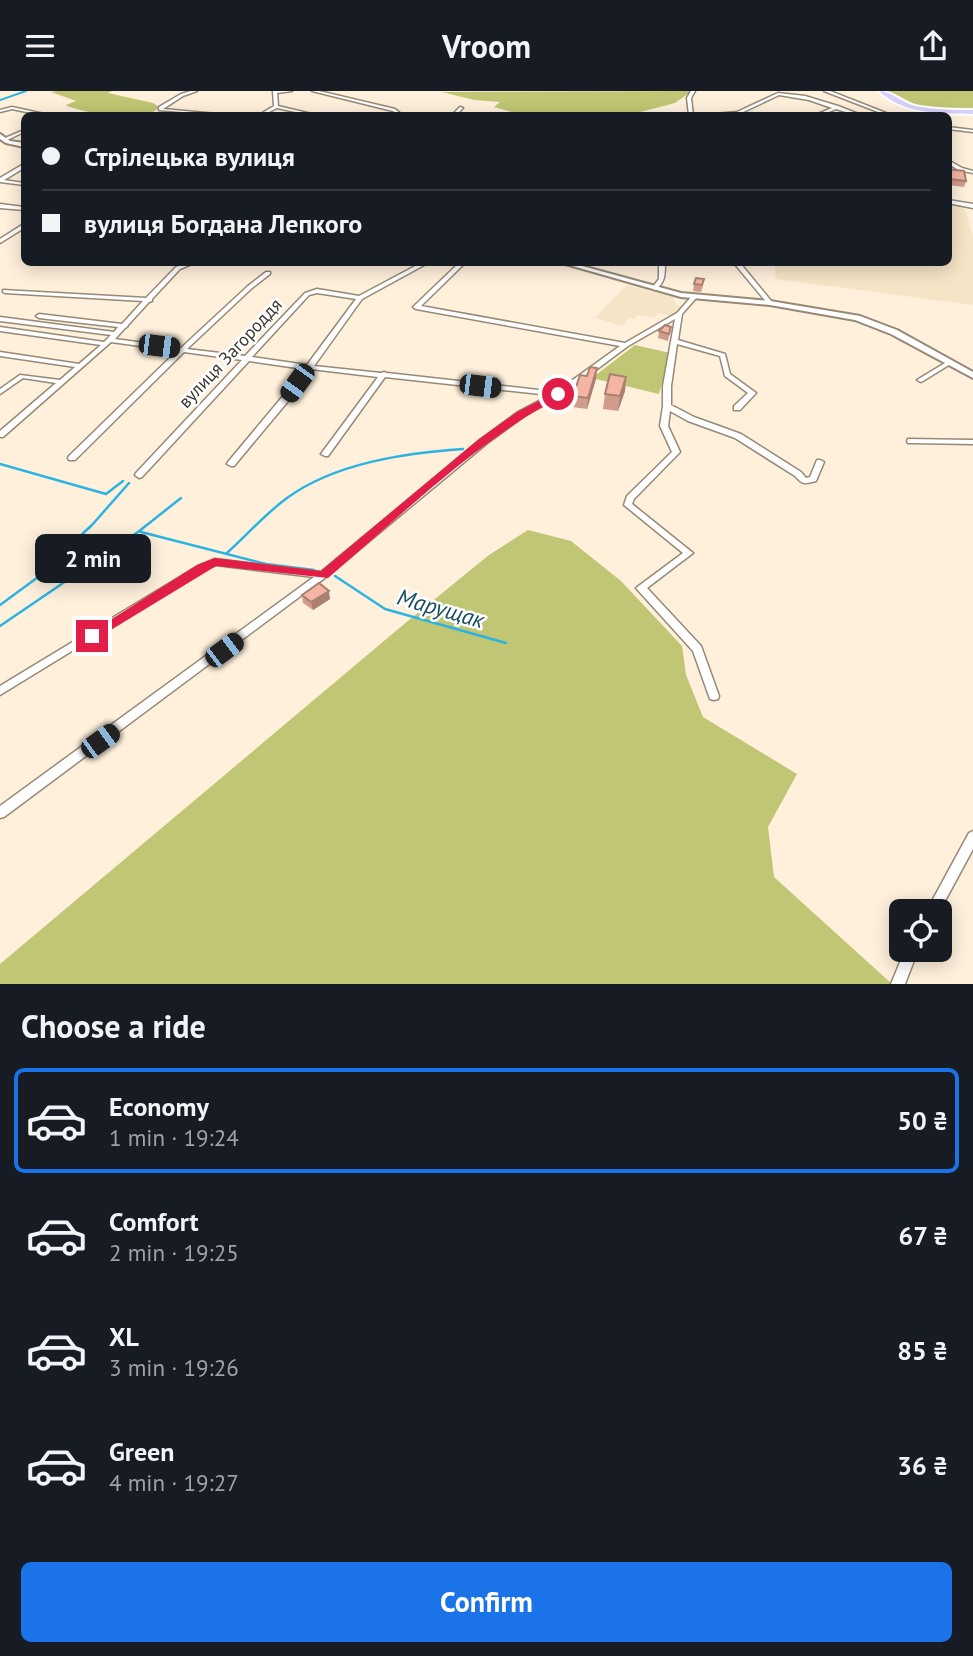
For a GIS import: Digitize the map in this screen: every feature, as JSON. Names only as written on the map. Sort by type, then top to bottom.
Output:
[{"type":"main road","points":[[882,91],[889,98],[909,106],[973,113]]},
{"type":"street","points":[[187,112],[160,108],[195,91]]},
{"type":"street","points":[[276,107],[276,91],[290,91]]},
{"type":"street","points":[[314,91],[396,112]]},
{"type":"street","points":[[691,112],[689,98],[693,91]]},
{"type":"street","points":[[787,91],[809,99]]},
{"type":"street","points":[[826,91],[879,112]]},
{"type":"street","points":[[819,92],[830,96],[824,102]]},
{"type":"street","points":[[740,112],[778,94],[824,102],[851,112]]},
{"type":"street","points":[[267,112],[276,107],[300,112]]},
{"type":"street","points":[[826,112],[837,107]]},
{"type":"street","points":[[0,111],[12,108],[30,112]]},
{"type":"street","points":[[457,112],[461,108]]},
{"type":"street","points":[[952,128],[973,131]]},
{"type":"street","points":[[2,138],[21,132]]},
{"type":"street","points":[[2,138],[21,144]]},
{"type":"street","points":[[952,164],[973,172]]},
{"type":"street","points":[[0,180],[21,168]]},
{"type":"street","points":[[0,180],[21,184]]},
{"type":"street","points":[[952,202],[973,206]]},
{"type":"street","points":[[0,206],[21,209]]},
{"type":"street","points":[[0,241],[21,228]]},
{"type":"street","points":[[0,232],[13,233]]},
{"type":"street","points":[[0,435],[111,339],[178,268],[183,266]]},
{"type":"street","points":[[231,464],[360,298],[419,266]]},
{"type":"street","points":[[459,266],[419,302],[416,306],[418,309],[626,345]]},
{"type":"street","points":[[576,266],[695,296],[769,303],[874,323],[973,375]]},
{"type":"street","points":[[655,288],[662,279],[662,266]]},
{"type":"street","points":[[739,266],[769,303]]},
{"type":"street","points":[[72,457],[183,349],[268,273]]},
{"type":"street","points":[[5,291],[150,300]]},
{"type":"street","name":"вулиця Загороддя","points":[[139,475],[245,359],[311,292],[360,298]]},
{"type":"street","points":[[0,813],[172,689],[323,575],[483,442],[521,414],[558,394],[626,345],[679,314],[695,296]]},
{"type":"street","points":[[679,314],[667,386],[664,426],[677,452],[631,498],[628,505],[689,552],[641,588],[697,649],[714,696]]},
{"type":"street","points":[[39,316],[125,326]]},
{"type":"street","points":[[0,319],[245,359],[558,394]]},
{"type":"street","points":[[0,329],[111,339]]},
{"type":"street","points":[[676,341],[723,355],[727,375],[752,393],[737,408]]},
{"type":"street","points":[[0,354],[80,366]]},
{"type":"street","points":[[921,380],[950,362]]},
{"type":"street","points":[[325,454],[384,374]]},
{"type":"street","points":[[0,392],[22,376],[61,381]]},
{"type":"street","points":[[667,406],[691,419],[738,436],[798,474],[804,481],[813,479],[820,462]]},
{"type":"street","points":[[911,440],[973,442]]},
{"type":"street","points":[[0,691],[215,562],[323,575]]},
{"type":"street","points":[[940,899],[973,837]]},
{"type":"street","points":[[898,984],[907,962]]},
{"type":"shaded area","points":[[952,205],[964,207],[973,236],[973,305],[776,279],[774,266],[952,266]]},
{"type":"shaded area","points":[[627,285],[673,297],[676,305],[682,307],[672,316],[658,313],[655,318],[638,315],[634,319],[629,318],[622,326],[595,318]]},
{"type":"green space","points":[[112,91],[108,93],[153,103],[159,107],[152,112],[87,112],[67,106],[76,101],[51,92]]},
{"type":"green space","points":[[692,91],[675,103],[640,112],[512,112],[494,107],[500,102],[474,100],[442,92]]},
{"type":"green space","points":[[887,91],[973,91],[973,111],[916,106],[905,103]]},
{"type":"green space","points":[[635,345],[670,353],[659,394],[592,378]]},
{"type":"green space","points":[[528,530],[571,541],[621,581],[682,646],[686,675],[703,717],[797,774],[768,827],[774,877],[892,984],[0,984],[0,964],[403,625],[489,555]]},
{"type":"building","points":[[952,170],[964,171],[966,181],[952,179]]},
{"type":"building","points":[[696,278],[704,279],[702,285],[694,284]]},
{"type":"building","points":[[665,325],[671,327],[669,334],[659,331]]},
{"type":"building","points":[[590,367],[597,368],[588,398],[573,396],[580,375],[587,376]]},
{"type":"building","points":[[610,374],[626,377],[620,396],[605,394]]},
{"type":"building","points":[[319,583],[329,591],[311,602],[302,595]]},
{"type":"waterway","points":[[0,100],[26,91]]},
{"type":"waterway","points":[[227,553],[279,504],[327,476],[394,457],[463,449]]},
{"type":"waterway","points":[[0,464],[106,494],[123,481]]},
{"type":"waterway","name":"Марущак","points":[[0,605],[60,561],[64,551],[92,525],[129,483]]},
{"type":"waterway","name":"Марущак","points":[[0,626],[138,532],[181,498]]},
{"type":"waterway","name":"Марущак","points":[[141,532],[266,564],[314,570]]},
{"type":"waterway","name":"Марущак","points":[[335,576],[385,609],[506,643]]},
{"type":"route","points":[[92,636],[215,562],[323,575],[483,442],[521,414],[558,394]]}]
